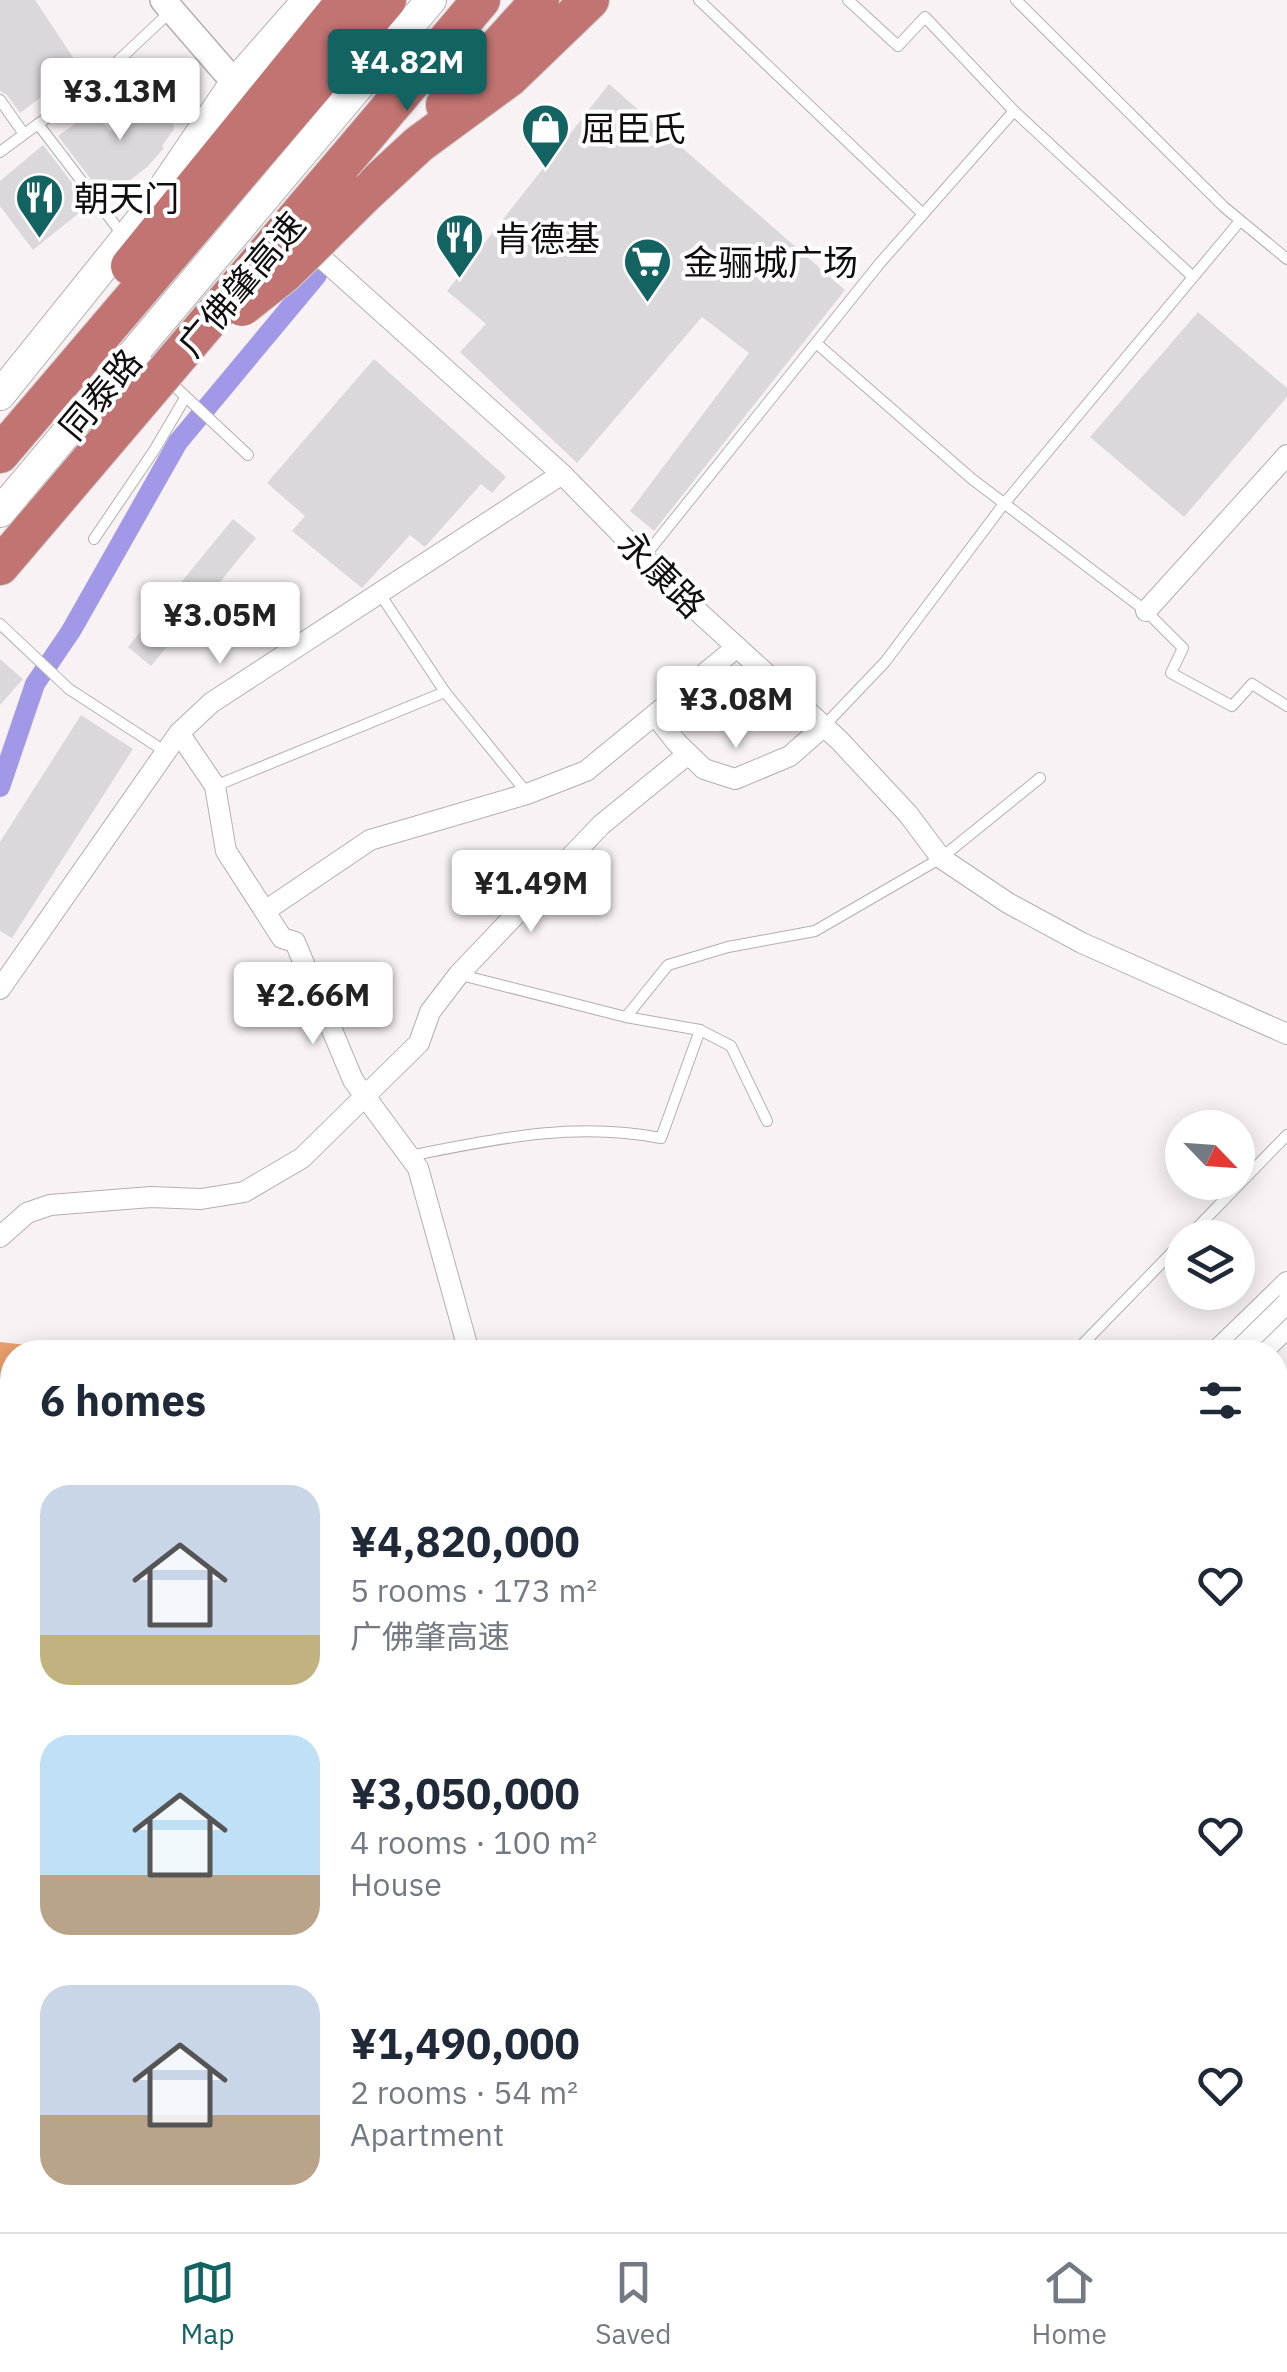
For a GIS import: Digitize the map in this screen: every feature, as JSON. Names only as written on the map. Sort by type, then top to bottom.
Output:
[{"type":"highway","points":[[0,443],[154,234],[346,0]]},
{"type":"highway","name":"广佛肇高速","points":[[0,454],[386,0]]},
{"type":"highway","name":"广佛肇高速","points":[[0,566],[481,0]]},
{"type":"highway","points":[[181,354],[285,274],[366,192],[540,0]]},
{"type":"highway","points":[[366,192],[419,144],[509,78],[590,0]]},
{"type":"main road","points":[[0,395],[126,239],[235,83],[308,0]]},
{"type":"main road","name":"同泰路","points":[[0,512],[430,0]]},
{"type":"street","points":[[315,136],[368,108],[418,70],[450,33],[471,0]]},
{"type":"street","points":[[168,5],[235,83]]},
{"type":"street","name":"永康路","points":[[260,203],[562,474],[737,647],[824,726],[908,814],[941,858],[1008,902],[1082,942],[1287,1034]]},
{"type":"street","points":[[1146,611],[1287,455]]},
{"type":"street","points":[[0,989],[179,733],[210,703],[562,474]]},
{"type":"street","points":[[265,911],[370,840],[528,794],[586,771],[737,647]]},
{"type":"street","points":[[655,714],[704,769],[734,779],[790,756],[824,726]]},
{"type":"street","points":[[179,733],[215,786],[226,851],[282,938],[295,942],[362,1096],[418,1168],[466,1340]]},
{"type":"street","points":[[0,1237],[27,1213],[50,1205],[151,1196],[201,1199],[244,1192],[302,1158],[418,1043],[430,1012],[459,974],[602,826],[688,754]]},
{"type":"street","points":[[1239,1340],[1287,1282]]},
{"type":"street","points":[[1243,1340],[1287,1303]]},
{"type":"lane","points":[[699,0],[923,214]]},
{"type":"lane","points":[[848,0],[898,46],[924,17],[1014,110],[1192,276]]},
{"type":"lane","points":[[1016,0],[1240,221],[1287,260]]},
{"type":"lane","points":[[0,152],[87,90],[168,5]]},
{"type":"lane","points":[[0,100],[24,134]]},
{"type":"lane","points":[[644,557],[816,343],[1014,110]]},
{"type":"lane","points":[[38,124],[126,239]]},
{"type":"lane","points":[[824,726],[885,662],[1004,505],[1240,221]]},
{"type":"lane","points":[[816,343],[1004,505],[1146,611],[1182,648],[1171,674],[1232,706],[1252,684],[1287,706]]},
{"type":"lane","points":[[137,350],[248,456]]},
{"type":"lane","points":[[94,538],[188,401]]},
{"type":"lane","points":[[380,593],[446,692],[528,794]]},
{"type":"lane","points":[[0,624],[69,689],[166,753]]},
{"type":"lane","points":[[215,786],[446,692]]},
{"type":"lane","points":[[626,1018],[668,964],[728,946],[815,931],[941,858],[1040,778]]},
{"type":"lane","points":[[459,974],[626,1018],[700,1030],[731,1046],[767,1121]]},
{"type":"lane","points":[[408,1156],[509,1136],[616,1130],[660,1138],[700,1030]]},
{"type":"lane","points":[[1204,1220],[1287,1135]]},
{"type":"lane","points":[[1087,1340],[1165,1260]]},
{"type":"building","points":[[0,0],[35,0],[80,68],[20,113],[0,91]]},
{"type":"building","name":"金骊城广场","points":[[609,84],[845,290],[654,531],[630,511],[749,353],[702,317],[577,463],[460,352],[486,324],[447,291]]},
{"type":"building","points":[[152,86],[169,103],[164,108],[174,129],[147,167],[106,199],[58,136],[93,111],[110,131]]},
{"type":"building","points":[[43,145],[89,205],[33,250],[0,206],[0,181]]},
{"type":"building","points":[[1198,312],[1287,388],[1287,397],[1184,517],[1090,437]]},
{"type":"building","points":[[374,359],[506,477],[492,493],[481,484],[425,547],[410,535],[362,588],[292,531],[305,516],[267,483]]},
{"type":"building","points":[[233,519],[256,538],[151,666],[128,647]]},
{"type":"building","points":[[0,659],[23,679],[0,705]]},
{"type":"building","points":[[81,715],[133,749],[12,938],[0,931],[0,842]]},
{"type":"waterway","points":[[0,787],[35,684],[71,631],[178,442],[317,275]]},
{"type":"place","name":"屈臣氏","points":[[546,170]]},
{"type":"place","name":"朝天门","points":[[39,240]]},
{"type":"place","name":"肯德基","points":[[460,280]]},
{"type":"place","name":"金骊城广场","points":[[648,304]]}]
